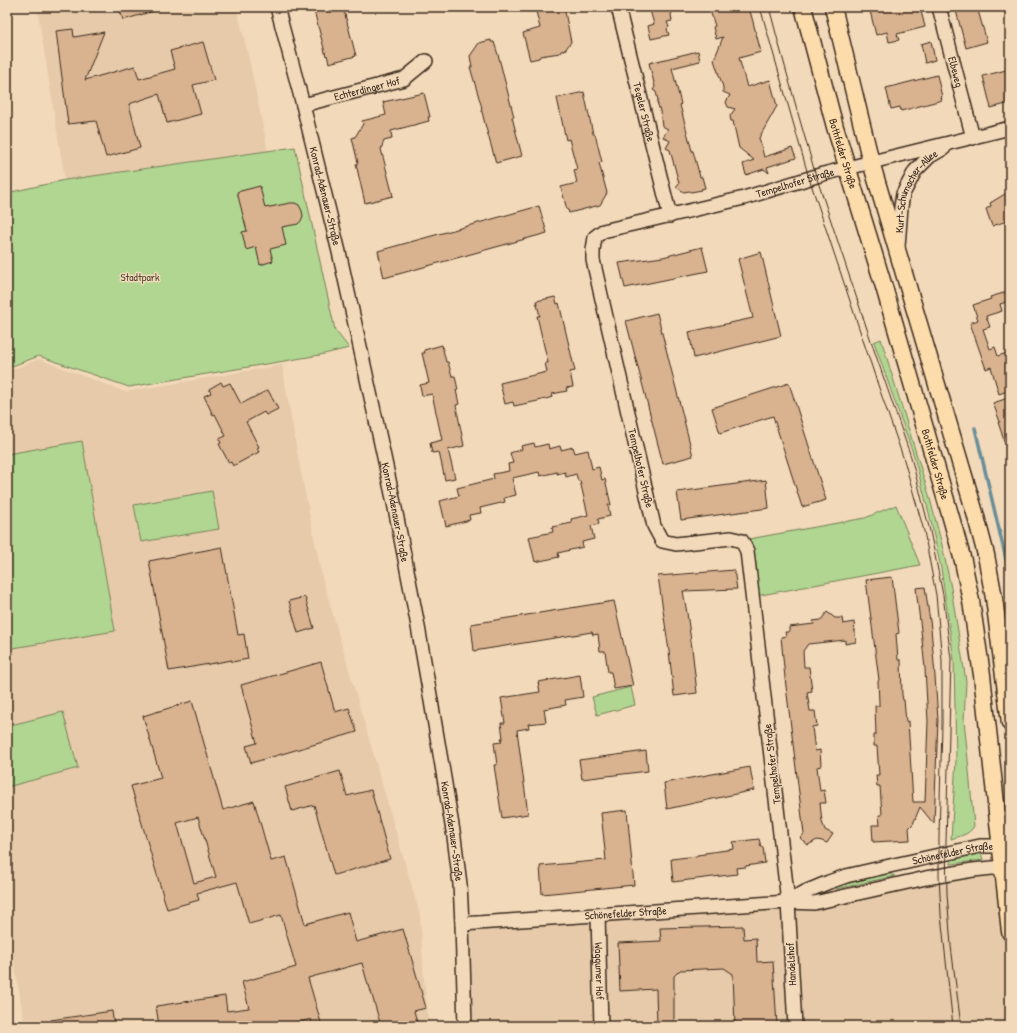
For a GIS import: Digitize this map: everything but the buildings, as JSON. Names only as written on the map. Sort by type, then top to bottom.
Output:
[{"type":"main road","name":"Bothfelder Straße","points":[[803,7],[833,122],[895,325],[952,520],[972,601],[1005,849],[1010,932]]},
{"type":"main road","points":[[833,7],[871,162],[975,513],[986,555],[994,598],[1010,723]]},
{"type":"street","name":"Konrad-Adenauer-Straße","points":[[276,7],[303,105],[356,326],[394,503],[429,688],[454,837],[460,884],[465,1026]]},
{"type":"street","name":"Tegeler Straße","points":[[618,7],[670,216]]},
{"type":"street","name":"Elbeweg","points":[[939,7],[973,138]]},
{"type":"street","name":"Echterdinger Hof","points":[[303,105],[404,79],[426,61]]},
{"type":"street","name":"Kurt-Schumacher-Allee","points":[[871,162],[1010,128]]},
{"type":"street","name":"Kurt-Schumacher-Allee","points":[[898,254],[899,225],[903,194],[914,171],[930,156],[956,141]]},
{"type":"street","name":"Tempelhofer Straße","points":[[788,902],[747,551],[742,540],[732,538],[676,544],[662,541],[654,526],[593,260],[593,250],[595,237],[603,231],[744,198],[823,174],[871,162]]},
{"type":"street","name":"Schönefelder Straße","points":[[788,902],[805,892],[829,882],[846,876],[894,864],[980,846],[1005,849]]},
{"type":"street","name":"Schönefelder Straße","points":[[894,864],[913,881]]},
{"type":"street","name":"Schönefelder Straße","points":[[462,924],[788,902],[814,903],[947,874],[1006,866]]},
{"type":"street","name":"Handelshof","points":[[788,902],[794,1026]]},
{"type":"street","name":"Waggumer Hof","points":[[598,915],[601,1026]]},
{"type":"shaded area","points":[[37,7],[236,7],[248,54],[268,151],[65,180]]},
{"type":"shaded area","points":[[39,359],[125,392],[282,365],[299,463],[322,577],[420,915],[424,980],[429,1026],[25,1026],[7,920],[7,372]]},
{"type":"shaded area","points":[[1002,867],[1010,932],[1010,1026],[465,1026],[462,924],[788,902]]},
{"type":"green space","name":"Stadtpark","points":[[295,147],[335,330],[349,348],[320,355],[129,387],[39,356],[7,368],[7,193],[65,180]]},
{"type":"green space","points":[[881,339],[929,495],[942,545],[951,588],[966,681],[964,720],[974,826],[967,833],[951,839],[956,760],[954,660],[941,568],[929,513],[914,456],[874,342]]},
{"type":"green space","points":[[82,441],[115,631],[7,649],[7,454]]},
{"type":"green space","points":[[212,491],[219,529],[141,542],[134,505]]},
{"type":"green space","points":[[896,505],[920,565],[756,596],[749,539],[865,518]]},
{"type":"green space","points":[[631,687],[635,705],[597,715],[592,697]]},
{"type":"green space","points":[[63,712],[78,768],[7,787],[7,726]]},
{"type":"green space","points":[[981,853],[983,860],[951,864],[951,858]]},
{"type":"green space","points":[[885,872],[895,876],[836,889],[836,887]]},
{"type":"waterway","points":[[975,428],[1010,576]]},
{"type":"tram line","points":[[760,7],[809,178],[904,460],[924,531],[936,595],[942,661],[939,875],[941,915],[953,1026]]},
{"type":"tram line","points":[[769,7],[816,176],[911,457],[930,531],[943,595],[951,659],[946,843],[947,894],[951,946],[961,1026]]}]
